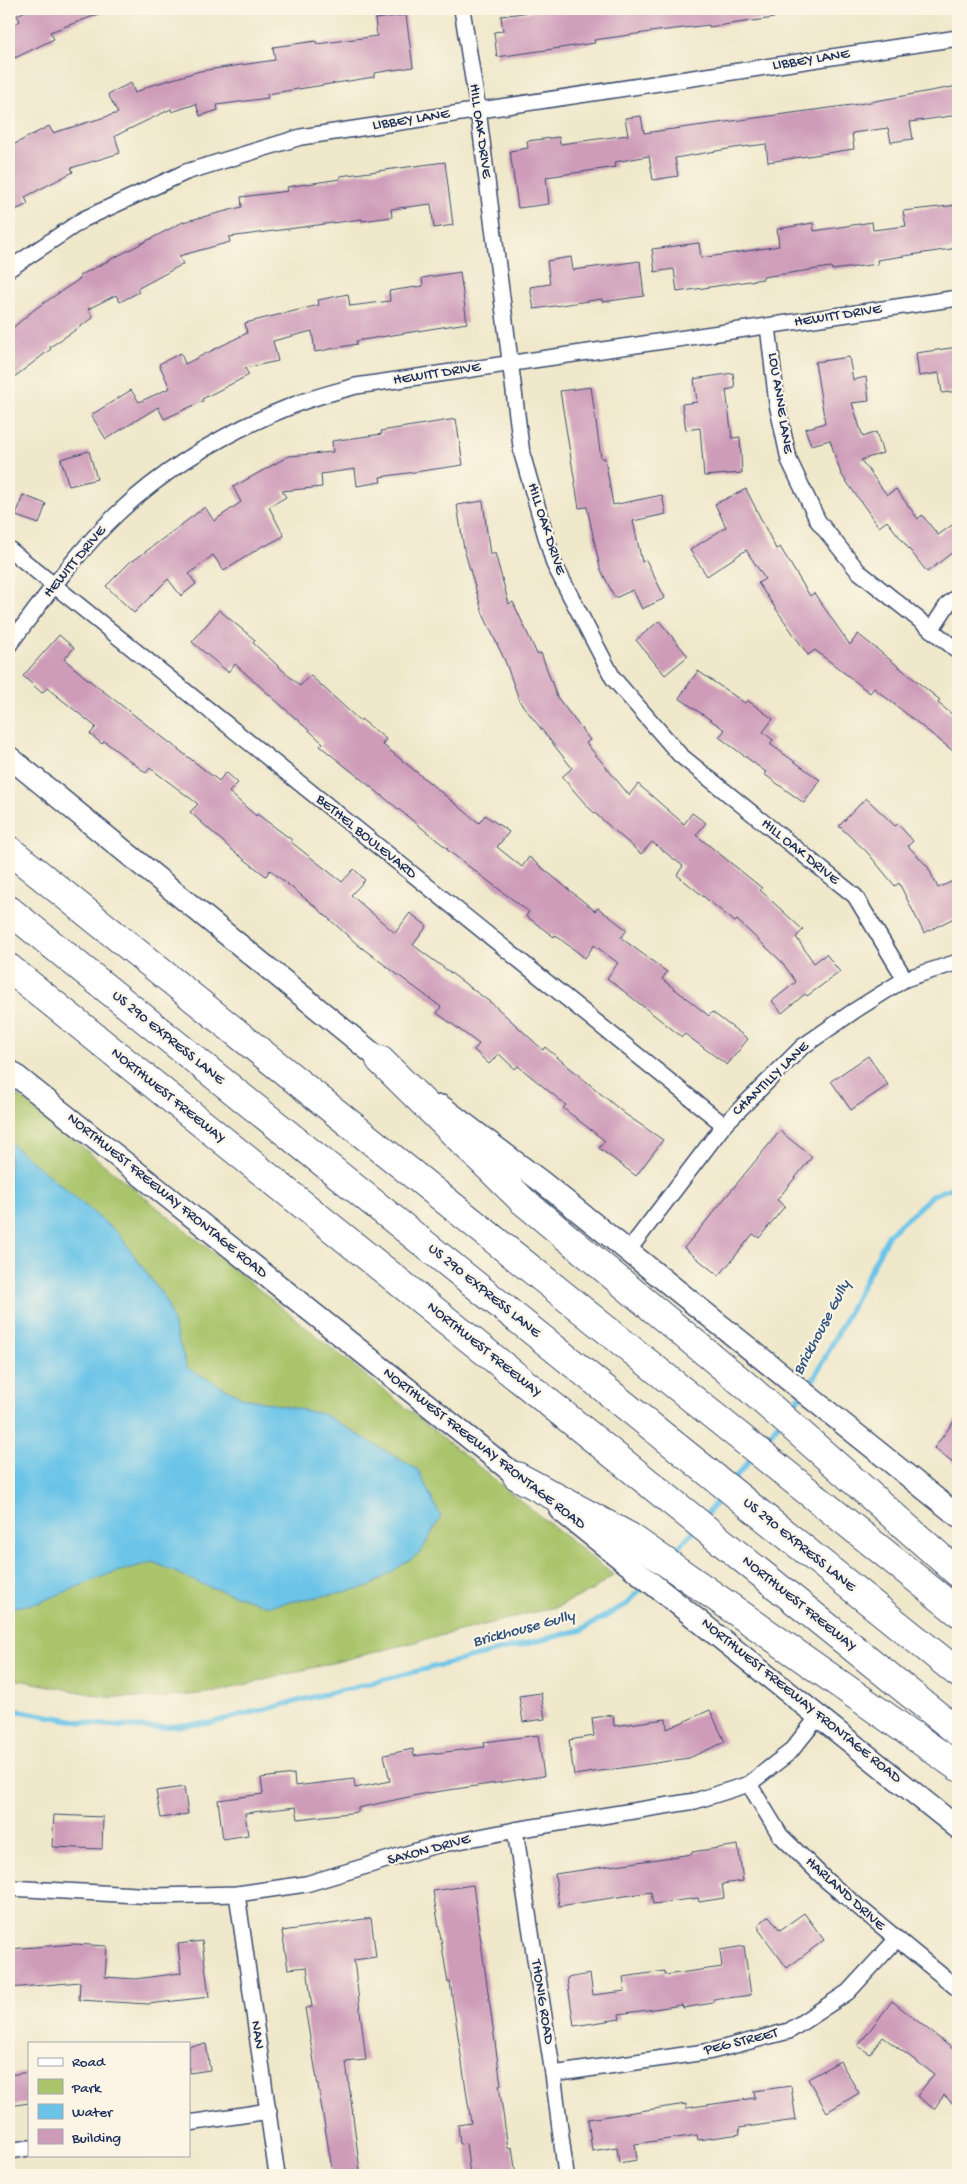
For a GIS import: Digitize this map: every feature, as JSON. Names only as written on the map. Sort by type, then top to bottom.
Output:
[{"type":"highway","points":[[9,850],[958,1612]]},
{"type":"highway","name":"US 290 EXPRESS LANE","points":[[9,910],[958,1673]]},
{"type":"highway","name":"NORTHWEST FREEWAY","points":[[9,968],[958,1732]]},
{"type":"highway","points":[[380,1060],[523,1200],[750,1389],[958,1573]]},
{"type":"highway","points":[[517,1476],[623,1545],[696,1600],[958,1767]]},
{"type":"main road","points":[[9,757],[380,1060],[542,1182],[958,1516]]},
{"type":"main road","name":"NORTHWEST FREEWAY FRONTAGE ROAD","points":[[9,1070],[517,1476]]},
{"type":"main road","name":"NORTHWEST FREEWAY FRONTAGE ROAD","points":[[696,1600],[819,1716],[958,1828]]},
{"type":"street","name":"HILL OAK DRIVE","points":[[462,9],[478,110],[522,454],[554,564],[613,678],[680,755],[855,896],[905,980]]},
{"type":"street","name":"LIBBEY LANE","points":[[9,269],[84,220],[186,172],[301,137],[958,38]]},
{"type":"street","name":"HEWITT DRIVE","points":[[9,645],[87,545],[118,513],[171,470],[223,437],[295,404],[356,386],[706,333],[768,326],[958,298]]},
{"type":"street","name":"LOU ANNE LANE","points":[[768,326],[777,404],[789,460],[818,521],[858,571],[958,652]]},
{"type":"street","name":"BETHEL BOULEVARD","points":[[9,550],[724,1125]]},
{"type":"street","points":[[931,630],[948,604],[958,596]]},
{"type":"street","name":"CHANTILLY LANE","points":[[628,1251],[724,1125],[802,1047],[854,1011],[905,980],[958,962]]},
{"type":"street","name":"SAXON DRIVE","points":[[9,1888],[155,1896],[237,1894],[306,1884],[433,1846],[515,1830],[695,1801],[749,1784],[790,1752],[819,1716]]},
{"type":"street","name":"HARLAND DRIVE","points":[[749,1784],[780,1835],[827,1881],[896,1940],[958,1989]]},
{"type":"street","name":"THONIG ROAD","points":[[515,1830],[553,2074],[566,2175]]},
{"type":"street","name":"NAN","points":[[237,1894],[277,2175]]},
{"type":"street","name":"PEG STREET","points":[[553,2074],[712,2051],[788,2031],[848,1992],[896,1940]]},
{"type":"street","points":[[190,2124],[269,2111]]},
{"type":"street","points":[[9,2151],[28,2148]]},
{"type":"green space","points":[[9,1088],[613,1575],[593,1590],[559,1606],[216,1692],[160,1698],[106,1697],[9,1678]]},
{"type":"water","points":[[9,1142],[119,1234],[166,1300],[187,1368],[244,1398],[323,1414],[418,1470],[441,1517],[421,1552],[369,1587],[269,1606],[201,1584],[153,1562],[109,1574],[38,1603],[9,1608]]},
{"type":"building","points":[[30,9],[110,10],[50,32],[54,39],[15,58],[9,45],[9,27],[20,21],[17,15]]},
{"type":"building","points":[[552,9],[774,9],[774,18],[594,40],[595,43],[497,57],[494,32],[503,31],[501,16]]},
{"type":"building","points":[[406,15],[413,67],[374,73],[374,77],[267,94],[268,98],[217,105],[218,110],[200,116],[196,104],[172,112],[171,109],[115,136],[120,153],[71,168],[73,172],[25,197],[28,204],[9,213],[9,147],[49,126],[53,133],[118,113],[108,94],[131,83],[135,93],[149,86],[200,71],[275,60],[273,47],[316,41],[317,44],[377,36],[375,19]]},
{"type":"building","points":[[958,86],[958,115],[910,122],[913,139],[891,142],[888,128],[852,133],[854,149],[768,162],[766,144],[734,148],[675,158],[678,176],[653,180],[649,156],[615,162],[616,167],[546,177],[549,204],[518,208],[510,151],[528,148],[527,141],[559,137],[560,144],[628,135],[625,118],[641,116],[644,133],[859,104]]},
{"type":"building","points":[[445,162],[453,225],[434,228],[431,204],[391,209],[392,217],[362,221],[362,219],[229,237],[230,242],[179,256],[183,264],[137,289],[139,292],[120,302],[116,295],[88,309],[93,318],[50,347],[51,349],[9,381],[9,331],[35,309],[81,278],[79,276],[183,222],[242,207],[241,197],[288,191],[287,187],[340,179],[340,176]]},
{"type":"building","points":[[958,205],[958,248],[877,260],[878,264],[832,270],[831,267],[677,292],[674,269],[655,272],[652,249],[699,243],[701,258],[779,246],[777,229],[813,223],[814,231],[872,222],[873,230],[906,226],[903,211]]},
{"type":"building","points":[[571,257],[573,270],[640,261],[644,296],[602,302],[602,299],[534,309],[530,287],[550,284],[547,261]]},
{"type":"building","points":[[460,272],[467,323],[356,341],[357,344],[315,352],[312,331],[273,341],[278,361],[245,368],[249,375],[202,399],[203,401],[164,419],[158,407],[106,439],[91,415],[131,390],[139,402],[170,388],[159,364],[181,353],[185,364],[247,333],[245,323],[319,305],[318,300],[348,294],[350,306],[390,301],[389,291],[423,286],[422,278]]},
{"type":"building","points":[[958,347],[958,391],[942,393],[939,373],[919,376],[916,353]]},
{"type":"building","points":[[849,357],[853,380],[866,377],[869,401],[852,403],[863,437],[876,432],[883,453],[861,460],[887,495],[896,489],[918,519],[922,515],[938,535],[958,521],[958,548],[927,572],[887,521],[879,527],[841,474],[830,440],[811,445],[805,429],[825,423],[815,362]]},
{"type":"building","points":[[733,373],[735,388],[726,390],[732,438],[740,437],[742,473],[704,476],[700,428],[686,430],[682,404],[697,402],[694,379]]},
{"type":"building","points":[[591,387],[601,458],[605,458],[613,505],[662,495],[666,514],[633,521],[642,562],[646,560],[665,598],[642,609],[633,590],[615,598],[600,568],[587,507],[579,508],[560,391]]},
{"type":"building","points":[[456,419],[463,465],[380,477],[381,482],[357,486],[355,469],[321,474],[322,487],[282,491],[286,497],[269,507],[284,536],[264,545],[224,571],[213,555],[189,574],[196,584],[181,596],[168,579],[134,613],[106,586],[132,560],[205,507],[214,521],[241,502],[233,487],[289,456],[333,452],[332,441],[382,434],[381,431]]},
{"type":"building","points":[[89,451],[97,479],[69,486],[61,459]]},
{"type":"building","points":[[746,489],[776,549],[780,547],[810,596],[814,593],[850,645],[858,634],[940,700],[938,703],[958,719],[958,755],[874,688],[870,693],[815,650],[808,655],[758,583],[765,579],[746,550],[707,576],[690,550],[726,527],[715,504]]},
{"type":"building","points":[[23,495],[46,504],[39,524],[16,516]]},
{"type":"building","points":[[483,501],[490,555],[495,553],[509,604],[513,602],[537,654],[541,653],[557,697],[590,740],[586,743],[629,795],[638,784],[684,824],[692,813],[706,823],[696,835],[762,888],[760,890],[803,930],[796,937],[814,963],[826,954],[840,972],[807,996],[805,994],[782,1013],[772,1001],[796,982],[782,962],[737,920],[735,922],[677,875],[683,866],[652,842],[641,854],[589,808],[562,777],[572,768],[520,702],[505,661],[483,614],[464,549],[457,505]]},
{"type":"building","points":[[219,610],[255,640],[253,643],[300,686],[310,675],[360,721],[361,719],[386,739],[382,744],[479,823],[485,815],[509,832],[497,847],[522,867],[529,857],[595,911],[598,908],[627,930],[621,938],[667,972],[662,979],[709,1016],[712,1012],[748,1039],[727,1065],[685,1034],[682,1037],[607,978],[618,963],[594,945],[585,958],[526,916],[529,912],[446,849],[448,849],[320,746],[323,743],[235,664],[228,672],[192,642]]},
{"type":"building","points":[[659,621],[688,656],[665,675],[636,640]]},
{"type":"building","points":[[59,635],[74,648],[64,659],[85,677],[219,781],[226,772],[238,783],[229,792],[256,816],[257,814],[292,840],[291,842],[342,882],[354,869],[365,880],[351,895],[395,933],[410,913],[427,926],[413,945],[494,1005],[543,1050],[545,1047],[625,1114],[663,1140],[636,1176],[599,1148],[605,1141],[563,1108],[566,1105],[518,1066],[515,1069],[499,1054],[489,1064],[474,1050],[479,1044],[437,1013],[441,1007],[358,945],[317,908],[270,870],[266,876],[231,849],[190,812],[198,804],[150,768],[146,773],[104,741],[102,744],[90,734],[96,727],[47,688],[42,693],[23,676]]},
{"type":"building","points":[[698,671],[745,703],[747,700],[773,719],[763,732],[773,740],[770,744],[820,780],[804,803],[764,774],[766,772],[719,737],[725,730],[679,698]]},
{"type":"building","points":[[866,798],[895,826],[898,824],[913,841],[908,846],[928,867],[938,888],[953,881],[958,891],[958,916],[924,933],[899,883],[895,886],[867,852],[839,826]]},
{"type":"building","points":[[868,1056],[888,1085],[851,1110],[831,1081]]},
{"type":"building","points":[[780,1131],[812,1157],[777,1200],[785,1206],[759,1238],[753,1234],[719,1276],[684,1248]]},
{"type":"building","points":[[958,1416],[958,1467],[934,1448]]},
{"type":"building","points":[[541,1693],[545,1719],[523,1722],[519,1696]]},
{"type":"building","points":[[710,1710],[725,1742],[689,1758],[574,1775],[569,1740],[594,1736],[592,1718],[613,1715],[614,1726],[666,1719],[667,1729]]},
{"type":"building","points":[[538,1735],[544,1776],[422,1794],[358,1808],[358,1812],[298,1819],[296,1807],[245,1813],[248,1835],[223,1839],[218,1800],[263,1794],[261,1778],[294,1774],[295,1786],[354,1779],[355,1788],[390,1781],[384,1755],[413,1749],[414,1756],[485,1747],[484,1742]]},
{"type":"building","points":[[184,1787],[188,1814],[161,1818],[156,1791]]},
{"type":"building","points":[[54,1815],[103,1817],[102,1849],[52,1847]]},
{"type":"building","points":[[738,1845],[743,1881],[722,1884],[724,1898],[699,1902],[698,1898],[653,1904],[651,1892],[559,1906],[555,1874],[692,1854],[692,1852]]},
{"type":"building","points":[[473,1885],[508,2148],[512,2147],[516,2175],[470,2175],[466,2143],[460,2144],[458,2125],[471,2123],[450,1982],[448,1983],[433,1891]]},
{"type":"building","points":[[804,1913],[824,1940],[787,1968],[759,1930],[759,1924],[769,1916],[780,1930]]},
{"type":"building","points":[[371,1918],[376,1957],[354,1960],[366,2060],[346,2062],[360,2171],[333,2175],[305,2008],[312,2007],[307,1967],[288,1969],[282,1931]]},
{"type":"building","points":[[202,1941],[209,1997],[148,2004],[79,2000],[80,1982],[9,1988],[9,1949],[74,1944],[107,1946],[105,1977],[135,1979],[181,1973],[178,1944]]},
{"type":"building","points":[[744,1946],[751,1995],[713,2000],[713,2003],[683,2008],[682,2005],[619,2014],[620,2019],[574,2026],[567,1978],[590,1974],[593,1995],[625,1991],[623,1977],[665,1971],[665,1975],[722,1967],[720,1950]]},
{"type":"building","points":[[892,2001],[958,2053],[958,2109],[944,2095],[934,2109],[917,2096],[934,2074],[883,2037],[870,2054],[858,2046]]},
{"type":"building","points":[[206,2044],[210,2070],[190,2073],[190,2046]]},
{"type":"building","points":[[840,2061],[859,2093],[827,2112],[808,2079]]},
{"type":"building","points":[[28,2072],[28,2103],[9,2106],[9,2075]]},
{"type":"building","points":[[791,2086],[796,2120],[739,2128],[740,2134],[698,2140],[697,2135],[635,2144],[637,2160],[619,2163],[617,2147],[592,2151],[588,2119],[686,2104],[686,2108],[755,2098],[754,2091]]},
{"type":"waterway","name":"Brickhouse Gully","points":[[787,1413],[815,1377],[889,1234],[933,1195],[958,1185]]},
{"type":"waterway","name":"Brickhouse Gully","points":[[762,1445],[778,1424]]},
{"type":"waterway","name":"Brickhouse Gully","points":[[732,1482],[753,1456]]},
{"type":"waterway","name":"Brickhouse Gully","points":[[704,1517],[724,1493]]},
{"type":"waterway","name":"Brickhouse Gully","points":[[670,1557],[696,1528]]},
{"type":"waterway","name":"Brickhouse Gully","points":[[9,1709],[93,1724],[149,1728],[210,1723],[581,1630],[627,1604],[645,1584]]}]
